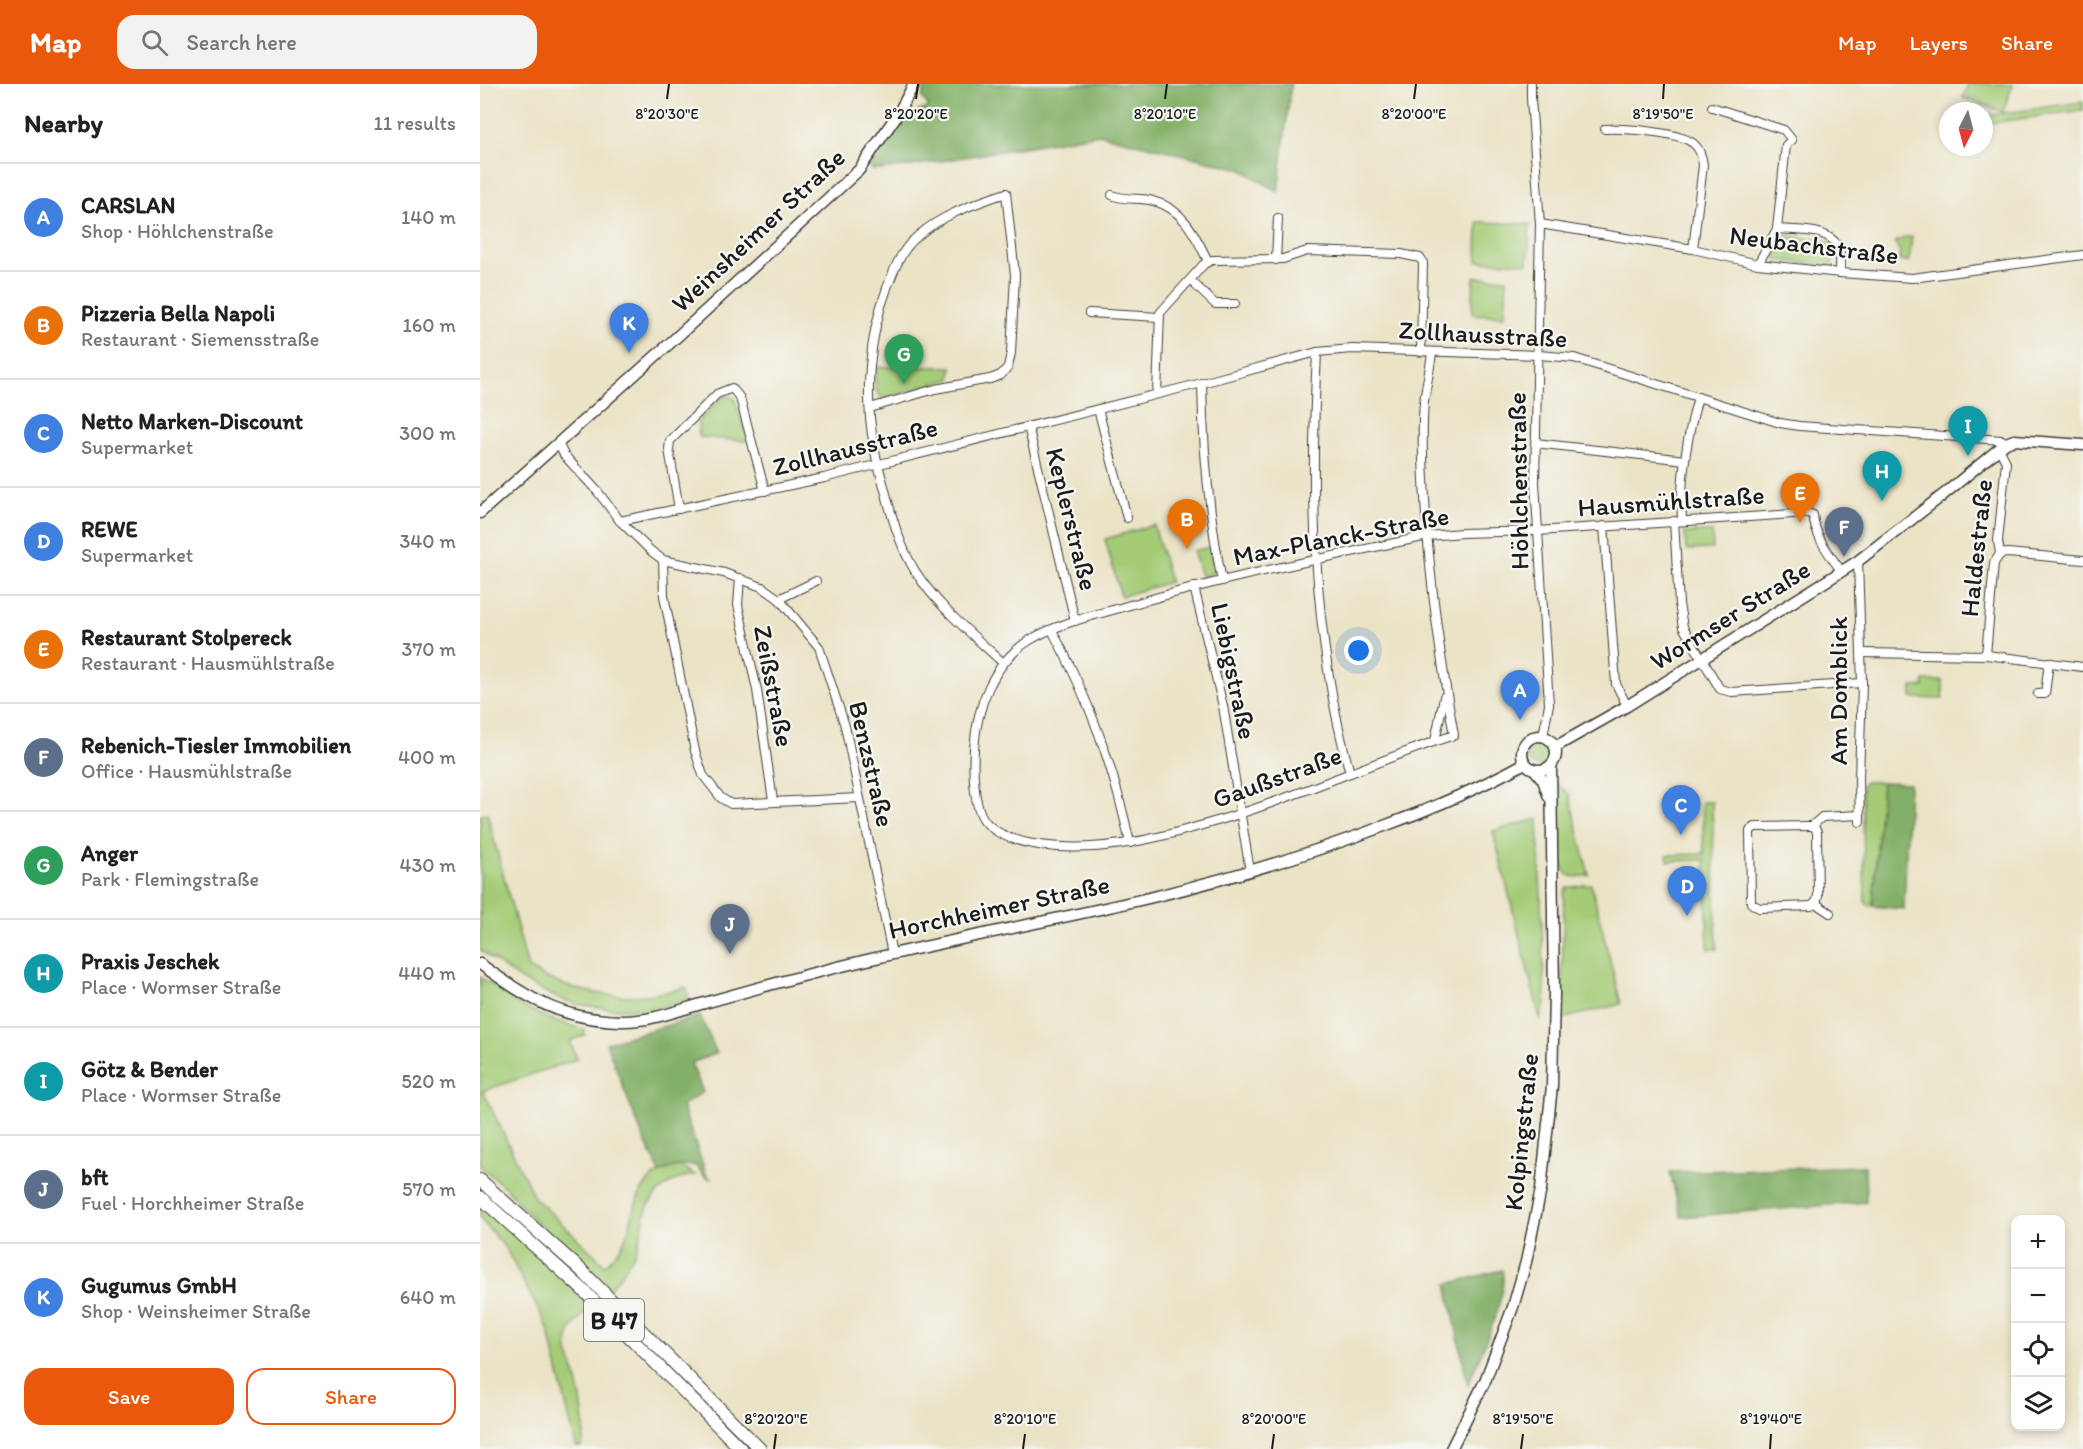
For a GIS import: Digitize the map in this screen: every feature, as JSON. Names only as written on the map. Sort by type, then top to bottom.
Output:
[{"type":"highway","name":"B 47","points":[[480,1180],[581,1270],[760,1449]]},
{"type":"highway","name":"B 47","points":[[480,1197],[588,1295],[741,1449]]},
{"type":"main road","name":"Weinsheimer Straße","points":[[480,513],[859,170],[900,112],[914,84]]},
{"type":"main road","points":[[2002,445],[2013,440],[2083,445]]},
{"type":"main road","name":"Wormser Straße","points":[[1555,747],[1627,706],[1842,572],[1943,495],[2002,445]]},
{"type":"main road","points":[[1543,736],[1550,739],[1555,747],[1556,757],[1551,765],[1544,769],[1535,770],[1526,763],[1522,754],[1524,744],[1533,737],[1543,736]]},
{"type":"main road","name":"Horchheimer Straße","points":[[480,964],[525,996],[553,1010],[590,1018],[634,1021],[656,1017],[818,972],[1156,896],[1250,871],[1328,847],[1428,809],[1496,780],[1526,763]]},
{"type":"main road","name":"Kolpingstraße","points":[[1451,1449],[1485,1381],[1514,1307],[1541,1189],[1552,1064],[1554,936],[1551,765]]},
{"type":"main road","name":"Kolpingstraße","points":[[1535,770],[1543,780],[1551,803]]},
{"type":"street","name":"Höhlchenstraße","points":[[1532,84],[1540,224],[1539,355],[1535,443],[1537,531],[1549,704],[1543,736]]},
{"type":"street","points":[[1712,107],[1784,130],[1792,141],[1786,145],[1777,229],[1758,264]]},
{"type":"street","points":[[1605,129],[1624,128],[1683,138],[1696,146],[1702,155],[1703,165],[1693,249]]},
{"type":"street","points":[[870,408],[935,389],[990,379],[1001,375],[1008,368],[1011,353],[1015,275],[1006,193],[966,207],[926,231],[908,246],[897,262],[873,334],[870,408],[878,463],[899,537],[915,570],[947,611],[1003,663]]},
{"type":"street","points":[[1112,195],[1153,200],[1181,214],[1208,261]]},
{"type":"street","points":[[1276,260],[1278,218]]},
{"type":"street","name":"Neubachstraße","points":[[1540,224],[1693,249],[1758,264],[1916,278],[2083,255]]},
{"type":"street","points":[[1777,229],[1824,234],[1831,238],[1840,252],[1840,273]]},
{"type":"street","points":[[1157,394],[1160,313],[1208,261],[1276,260],[1307,251],[1401,254],[1420,258],[1423,262],[1421,352]]},
{"type":"street","points":[[1190,280],[1215,304],[1235,304]]},
{"type":"street","points":[[1089,313],[1159,316]]},
{"type":"street","name":"Zollhausstraße","points":[[620,521],[878,463],[1202,383],[1317,352],[1352,349],[1574,358],[1780,423],[2002,440],[2002,445]]},
{"type":"street","points":[[1317,352],[1313,462],[1318,591],[1328,676],[1350,773]]},
{"type":"street","points":[[1432,352],[1424,402],[1424,485],[1445,693],[1454,735],[1435,741],[1445,693]]},
{"type":"street","points":[[1202,383],[1203,449],[1207,491],[1222,581]]},
{"type":"street","points":[[679,509],[669,449],[670,441],[717,394],[732,388],[740,398],[765,490]]},
{"type":"street","points":[[1698,397],[1685,460],[1678,521],[1679,604],[1683,627],[1701,659],[1720,689],[1727,692],[1862,683]]},
{"type":"street","points":[[1098,409],[1127,518]]},
{"type":"street","name":"Keplerstraße","points":[[1028,426],[1075,621]]},
{"type":"street","name":"Benzstraße","points":[[558,443],[564,455],[598,492],[620,521],[663,560],[740,578],[762,587],[779,599],[819,647],[845,726],[892,954]]},
{"type":"street","points":[[1535,443],[1685,460]]},
{"type":"street","name":"Haldestraße","points":[[1986,655],[1994,563],[2000,554],[1998,541],[2006,462],[2002,445]]},
{"type":"street","name":"Hausmühlstraße","points":[[1537,531],[1811,513],[1818,537],[1842,572]]},
{"type":"street","points":[[1604,526],[1616,684],[1627,706]]},
{"type":"street","name":"Max-Planck-Straße","points":[[1003,663],[1017,649],[1052,630],[1075,621],[1194,587],[1428,536],[1537,531]]},
{"type":"street","points":[[2000,554],[2008,552],[2083,560]]},
{"type":"street","points":[[663,560],[664,596],[695,751],[704,775],[721,798],[731,804],[859,798]]},
{"type":"street","name":"Am Domblick","points":[[1812,826],[1822,817],[1860,818],[1862,683],[1858,561]]},
{"type":"street","name":"Zeißstraße","points":[[740,578],[738,604],[757,690],[773,801]]},
{"type":"street","points":[[779,599],[816,581]]},
{"type":"street","name":"Liebigstraße","points":[[1194,587],[1223,706],[1250,871]]},
{"type":"street","points":[[1052,630],[1072,668],[1098,728],[1110,761],[1130,843]]},
{"type":"street","points":[[1861,653],[1986,655],[2083,667]]},
{"type":"street","points":[[2038,694],[2045,694],[2049,662]]},
{"type":"street","name":"Gaußstraße","points":[[1003,663],[986,692],[975,734],[974,777],[978,806],[982,817],[989,825],[1006,836],[1032,844],[1088,849],[1130,843],[1182,831],[1240,815],[1435,741]]},
{"type":"street","points":[[1812,826],[1817,832],[1818,896],[1815,903],[1811,906],[1759,908],[1751,903],[1748,836],[1751,829],[1755,827],[1812,826]]},
{"type":"street","points":[[1815,903],[1830,913]]},
{"type":"green space","points":[[934,84],[1291,84],[1278,192],[1241,169],[1099,134],[918,165],[872,170],[870,165],[904,118],[929,107],[922,97],[926,86]]},
{"type":"green space","points":[[1968,84],[2013,84],[2003,112],[1993,108],[1993,102],[1974,102],[1963,98]]},
{"type":"green space","points":[[2083,102],[2083,110],[1993,123],[1993,115]]},
{"type":"green space","points":[[1478,222],[1530,224],[1528,263],[1477,261]]},
{"type":"green space","points":[[1781,235],[1831,242],[1835,258],[1828,266],[1777,260],[1773,247]]},
{"type":"green space","points":[[1912,237],[1909,262],[1899,261],[1900,253],[1895,242]]},
{"type":"green space","points":[[1474,277],[1507,279],[1505,316],[1472,314]]},
{"type":"green space","points":[[876,367],[952,367],[951,379],[885,398],[876,390]]},
{"type":"green space","points":[[721,397],[734,398],[748,437],[745,441],[699,437],[698,421]]},
{"type":"green space","points":[[1154,525],[1170,582],[1121,596],[1105,539]]},
{"type":"green space","points":[[1712,532],[1713,549],[1686,550],[1685,533]]},
{"type":"green space","points":[[1210,547],[1214,572],[1202,578],[1193,551]]},
{"type":"green space","points":[[1924,681],[1943,681],[1943,699],[1912,698],[1912,687],[1924,687]]},
{"type":"green space","points":[[1539,740],[1548,744],[1552,753],[1548,762],[1539,766],[1530,762],[1526,753],[1530,744]]},
{"type":"green space","points":[[1865,782],[1882,782],[1873,906],[1865,902],[1862,785]]},
{"type":"green space","points":[[1882,782],[1909,783],[1904,909],[1873,906]]},
{"type":"green space","points":[[1556,783],[1569,794],[1589,875],[1571,876],[1563,867],[1560,857]]},
{"type":"green space","points":[[1702,802],[1712,802],[1717,949],[1708,949],[1705,860],[1668,861],[1667,855],[1704,854]]},
{"type":"green space","points":[[487,813],[528,968],[546,978],[585,991],[625,996],[646,995],[686,987],[689,999],[657,1009],[611,1009],[575,1004],[521,980],[480,950],[480,816]]},
{"type":"green space","points":[[1538,819],[1545,1004],[1540,1019],[1493,831]]},
{"type":"green space","points":[[1591,884],[1621,1004],[1561,1019],[1564,893],[1567,888]]},
{"type":"green space","points":[[480,977],[525,1008],[585,1030],[585,1035],[570,1041],[577,1059],[483,1091],[534,1197],[605,1265],[623,1242],[637,1200],[651,1178],[677,1166],[695,1175],[679,1179],[664,1187],[652,1199],[645,1214],[636,1250],[624,1271],[609,1289],[530,1216],[506,1188],[480,1166]]},
{"type":"green space","points":[[700,1016],[717,1053],[691,1063],[703,1092],[682,1106],[707,1176],[712,1179],[705,1177],[695,1165],[677,1166],[660,1172],[642,1135],[606,1043]]},
{"type":"green space","points":[[1865,1166],[1866,1202],[1681,1217],[1670,1172]]},
{"type":"green space","points":[[480,1205],[524,1242],[592,1306],[574,1324],[567,1344],[583,1413],[584,1432],[581,1447],[576,1447],[548,1328],[506,1249],[480,1218]]},
{"type":"green space","points":[[1502,1270],[1503,1281],[1497,1311],[1468,1385],[1447,1284]]},
{"type":"place","name":"Gugumus GmbH","points":[[629,353]]},
{"type":"place","name":"Anger","points":[[904,384]]},
{"type":"place","name":"Götz & Bender","points":[[1968,456]]},
{"type":"place","name":"Praxis Jeschek","points":[[1882,501]]},
{"type":"place","name":"Restaurant Stolpereck","points":[[1800,523]]},
{"type":"place","name":"Pizzeria Bella Napoli","points":[[1187,549]]},
{"type":"place","name":"Rebenich-Tiesler Immobilien","points":[[1844,557]]},
{"type":"place","name":"CARSLAN","points":[[1520,720]]},
{"type":"place","name":"Netto Marken-Discount","points":[[1681,835]]},
{"type":"place","name":"REWE","points":[[1687,916]]},
{"type":"place","name":"bft","points":[[730,954]]}]
